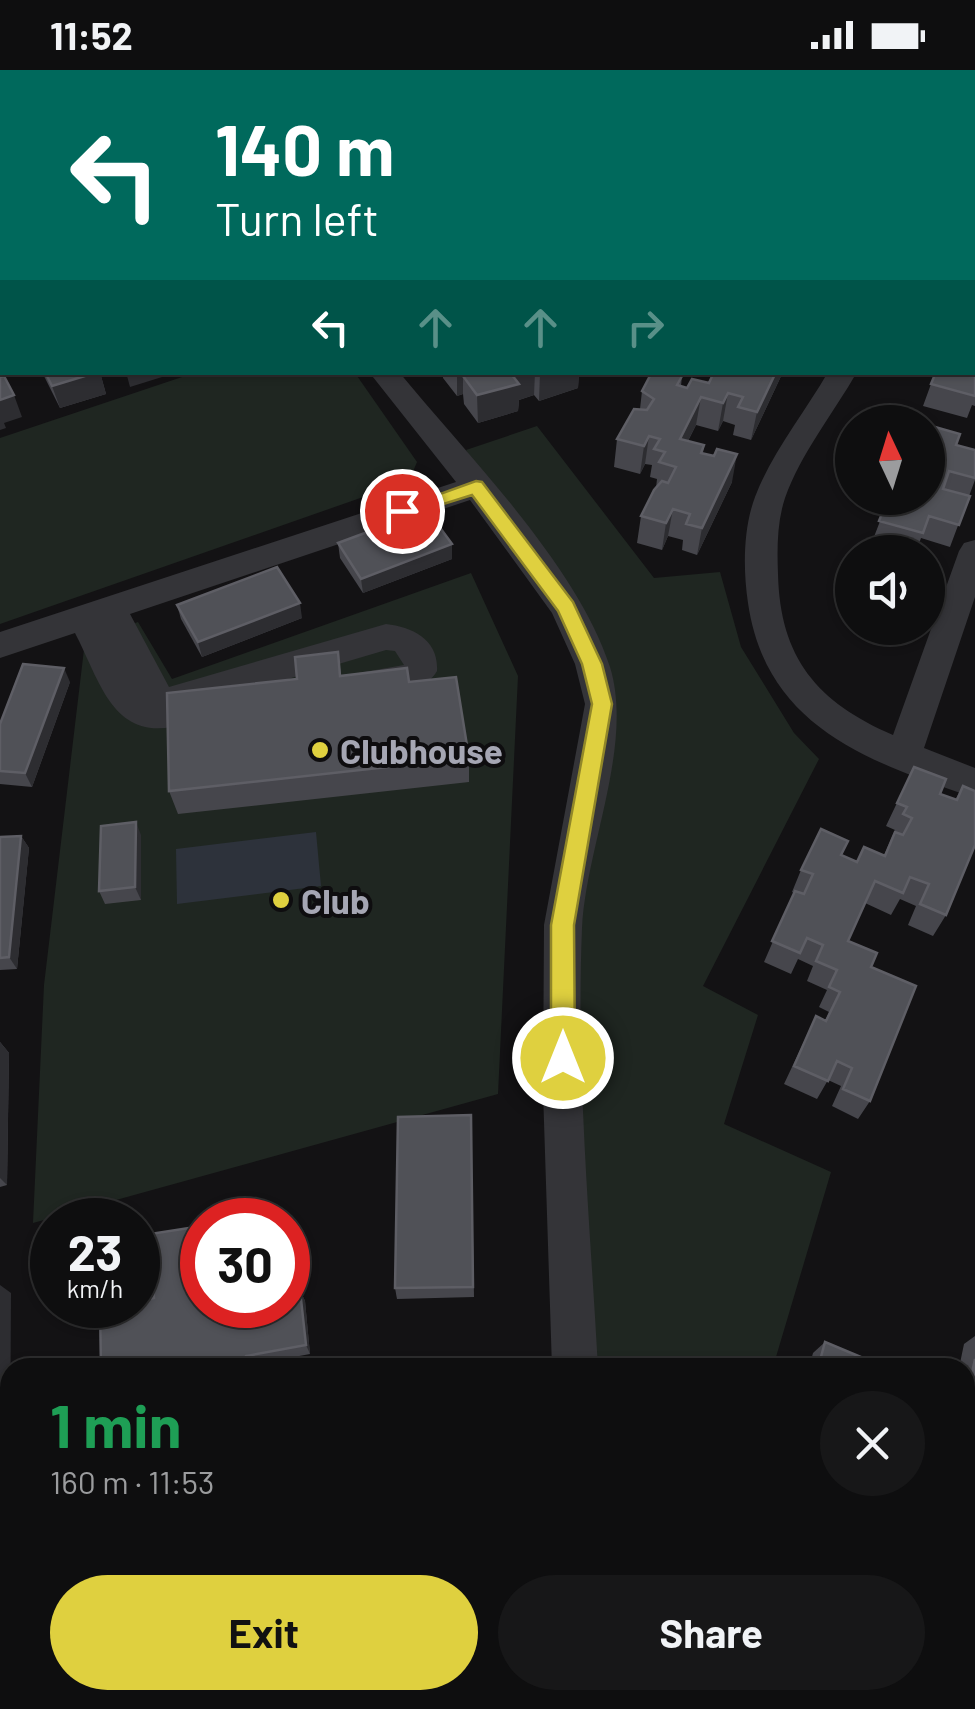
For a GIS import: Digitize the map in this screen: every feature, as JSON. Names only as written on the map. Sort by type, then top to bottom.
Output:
[{"type":"street","points":[[385,375],[566,608],[592,664],[602,704],[562,925],[563,1091],[575,1358]]},
{"type":"street","points":[[841,375],[769,498],[761,562],[764,631],[796,692],[859,737],[975,783]]},
{"type":"street","points":[[0,645],[476,487]]},
{"type":"street","points":[[904,754],[975,551]]},
{"type":"street","points":[[96,611],[153,694],[164,702],[386,637],[405,640],[421,658],[420,671],[409,678],[342,686]]},
{"type":"street","points":[[96,611],[128,704],[138,712],[158,715],[301,690]]},
{"type":"shaded area","points":[[188,375],[356,375],[417,462],[409,481],[0,624],[0,438]]},
{"type":"shaded area","points":[[537,426],[654,578],[720,572],[741,647],[794,733],[819,759],[703,986],[758,1015],[724,1124],[831,1172],[776,1358],[582,1358],[577,914],[592,664],[466,450]]},
{"type":"shaded area","name":"Club","points":[[471,573],[518,676],[498,1094],[123,1198],[34,1198],[44,985],[85,641],[138,622],[172,679]]},
{"type":"shaded area","points":[[316,832],[321,886],[177,904],[176,849]]},
{"type":"building","points":[[46,375],[88,375],[52,386]]},
{"type":"building","points":[[512,375],[519,384],[477,395],[463,376]]},
{"type":"building","points":[[650,375],[682,376],[677,385],[687,388],[692,379],[709,383],[713,375],[775,375],[757,412],[738,407],[743,397],[728,393],[723,403],[701,397],[680,439],[704,445],[701,453],[714,456],[717,449],[737,454],[702,528],[686,524],[690,514],[673,509],[666,523],[641,516],[654,490],[662,481],[668,483],[676,467],[659,462],[665,452],[654,449],[660,439],[649,436],[644,446],[617,439],[634,409],[647,410],[654,399],[642,391]]},
{"type":"building","points":[[935,375],[975,375],[975,396],[931,384]]},
{"type":"building","points":[[4,376],[14,395],[0,400],[0,377]]},
{"type":"building","points":[[945,430],[960,434],[956,445],[975,450],[975,478],[949,471],[945,483]]},
{"type":"building","points":[[945,490],[970,496],[959,525],[929,516],[923,533],[879,521],[881,515],[945,515]]},
{"type":"building","points":[[427,510],[452,544],[361,579],[338,543]]},
{"type":"building","points":[[277,567],[300,603],[198,642],[177,605]]},
{"type":"building","name":"Clubhouse","points":[[338,652],[340,676],[407,668],[409,682],[456,677],[469,758],[169,791],[167,693],[297,679],[295,657]]},
{"type":"building","points":[[23,664],[64,668],[25,773],[0,771],[0,724]]},
{"type":"building","points":[[914,767],[946,779],[940,794],[957,800],[963,786],[975,791],[975,845],[946,915],[920,904],[929,884],[910,877],[903,893],[875,881],[848,941],[877,953],[871,967],[916,986],[870,1101],[843,1089],[852,1068],[837,1061],[828,1081],[794,1066],[816,1016],[826,1021],[840,992],[829,987],[837,970],[816,961],[823,945],[807,938],[800,953],[772,941],[795,891],[804,894],[813,874],[801,870],[821,829],[848,841],[841,855],[857,862],[864,847],[885,856],[895,832],[903,835],[912,818],[903,814],[907,807],[897,803]]},
{"type":"building","points":[[136,822],[135,887],[99,891],[101,826]]},
{"type":"building","points":[[21,836],[9,957],[0,958],[0,837]]},
{"type":"building","points":[[471,1115],[473,1287],[395,1288],[398,1117]]},
{"type":"building","points":[[180,1229],[180,1328],[304,1328],[306,1345],[246,1358],[101,1358],[100,1328],[160,1328],[160,1232]]},
{"type":"building","points":[[825,1342],[863,1358],[821,1358]]},
{"type":"place","name":"Clubhouse","points":[[320,750]]},
{"type":"place","name":"Club","points":[[281,900]]},
{"type":"route","points":[[402,511],[476,487],[515,534],[566,608],[592,664],[602,704],[562,925],[563,1058]]}]
